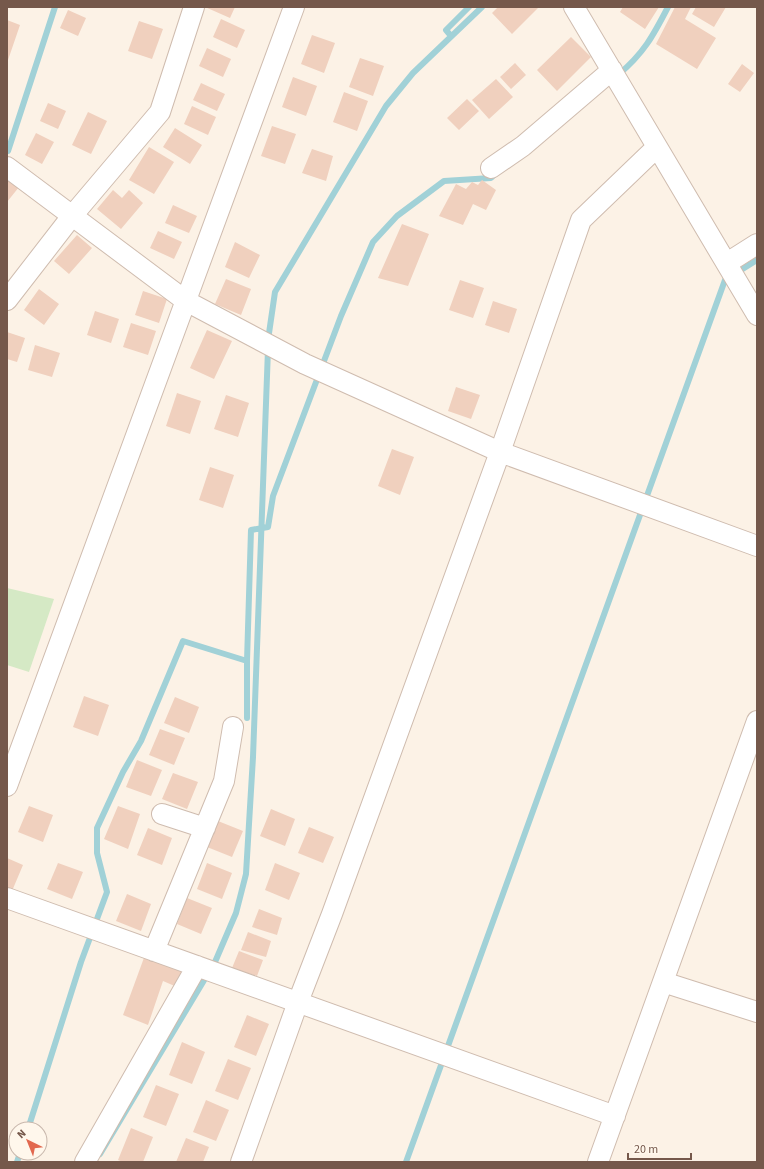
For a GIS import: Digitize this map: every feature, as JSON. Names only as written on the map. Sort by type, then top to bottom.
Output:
[{"type":"street","points":[[7,300],[72,216],[160,112],[194,7]]},
{"type":"street","points":[[7,786],[294,7]]},
{"type":"street","points":[[574,7],[757,316]]},
{"type":"street","points":[[492,168],[523,146],[612,70]]},
{"type":"street","points":[[241,1162],[298,1002],[332,914],[500,452],[581,220],[658,147]]},
{"type":"street","points":[[7,167],[186,301],[305,364],[500,452],[757,546]]},
{"type":"street","points":[[727,263],[757,244]]},
{"type":"street","points":[[598,1162],[757,721]]},
{"type":"street","points":[[154,951],[224,781],[233,727]]},
{"type":"street","points":[[162,814],[205,828]]},
{"type":"street","points":[[7,898],[615,1116]]},
{"type":"street","points":[[85,1162],[197,966]]},
{"type":"street","points":[[663,982],[757,1012]]},
{"type":"green space","points":[[7,588],[54,599],[29,672],[7,665]]},
{"type":"building","points":[[205,7],[235,7],[230,18]]},
{"type":"building","points":[[498,7],[539,7],[512,34],[492,13]]},
{"type":"building","points":[[623,7],[659,7],[645,29],[620,12]]},
{"type":"building","points":[[675,7],[691,7],[685,19],[716,38],[697,69],[656,44]]},
{"type":"building","points":[[696,7],[726,7],[714,27],[692,14]]},
{"type":"building","points":[[68,10],[86,18],[78,36],[60,28]]},
{"type":"building","points":[[221,19],[245,30],[237,48],[213,37]]},
{"type":"building","points":[[7,20],[20,25],[7,63]]},
{"type":"building","points":[[139,21],[163,29],[152,59],[128,51]]},
{"type":"building","points":[[312,35],[335,43],[324,73],[301,64]]},
{"type":"building","points":[[571,37],[591,57],[557,91],[537,70]]},
{"type":"building","points":[[207,48],[231,59],[223,77],[199,66]]},
{"type":"building","points":[[360,58],[384,66],[373,96],[349,87]]},
{"type":"building","points":[[515,63],[526,75],[511,89],[500,77]]},
{"type":"building","points":[[742,64],[754,73],[740,92],[728,84]]},
{"type":"building","points":[[293,77],[317,86],[306,116],[282,107]]},
{"type":"building","points":[[496,79],[513,97],[489,119],[472,100]]},
{"type":"building","points":[[201,83],[225,94],[217,111],[193,100]]},
{"type":"building","points":[[344,92],[368,101],[357,131],[333,122]]},
{"type":"building","points":[[467,99],[479,111],[459,130],[447,118]]},
{"type":"building","points":[[48,103],[66,111],[58,129],[40,121]]},
{"type":"building","points":[[192,106],[216,117],[208,135],[184,124]]},
{"type":"building","points":[[88,112],[107,121],[91,154],[72,145]]},
{"type":"building","points":[[272,126],[296,134],[285,164],[261,156]]},
{"type":"building","points":[[175,128],[202,145],[190,164],[163,147]]},
{"type":"building","points":[[36,133],[54,142],[42,164],[25,155]]},
{"type":"building","points":[[149,147],[174,162],[154,194],[129,180]]},
{"type":"building","points":[[312,149],[333,156],[326,181],[302,173]]},
{"type":"building","points":[[7,177],[19,187],[7,202]]},
{"type":"building","points":[[482,180],[496,190],[486,210],[473,204],[463,225],[439,216],[456,184],[466,189],[472,182],[478,185]]},
{"type":"building","points":[[113,190],[122,198],[129,190],[143,203],[121,229],[97,209]]},
{"type":"building","points":[[173,205],[197,216],[189,233],[165,223]]},
{"type":"building","points":[[402,224],[429,234],[408,286],[378,278]]},
{"type":"building","points":[[158,231],[182,242],[174,259],[150,248]]},
{"type":"building","points":[[77,235],[92,248],[69,274],[54,261]]},
{"type":"building","points":[[235,242],[260,255],[249,278],[225,267]]},
{"type":"building","points":[[226,279],[251,289],[241,315],[215,304]]},
{"type":"building","points":[[460,280],[484,288],[473,318],[449,310]]},
{"type":"building","points":[[39,289],[59,304],[44,325],[24,310]]},
{"type":"building","points":[[143,291],[167,299],[159,323],[135,315]]},
{"type":"building","points":[[493,301],[517,309],[509,333],[485,325]]},
{"type":"building","points":[[95,311],[119,319],[111,343],[87,335]]},
{"type":"building","points":[[131,323],[156,331],[148,355],[123,347]]},
{"type":"building","points":[[207,330],[232,341],[214,379],[190,368]]},
{"type":"building","points":[[7,332],[25,338],[17,362],[7,359]]},
{"type":"building","points":[[35,345],[60,353],[52,377],[28,370]]},
{"type":"building","points":[[456,387],[480,395],[471,419],[448,411]]},
{"type":"building","points":[[177,393],[201,401],[190,434],[166,426]]},
{"type":"building","points":[[226,395],[249,403],[238,437],[214,429]]},
{"type":"building","points":[[392,449],[414,457],[400,495],[378,486]]},
{"type":"building","points":[[210,467],[234,475],[223,508],[199,500]]},
{"type":"building","points":[[84,696],[109,705],[98,736],[73,727]]},
{"type":"building","points":[[175,697],[199,707],[189,733],[164,723]]},
{"type":"building","points":[[160,729],[185,738],[174,765],[149,755]]},
{"type":"building","points":[[137,760],[162,770],[151,796],[126,787]]},
{"type":"building","points":[[173,773],[198,782],[187,809],[162,799]]},
{"type":"building","points":[[29,806],[53,815],[43,842],[18,832]]},
{"type":"building","points":[[118,806],[140,814],[128,849],[104,839]]},
{"type":"building","points":[[271,809],[295,819],[285,846],[260,836]]},
{"type":"building","points":[[218,821],[243,831],[232,857],[207,847]]},
{"type":"building","points":[[309,827],[334,837],[323,863],[298,853]]},
{"type":"building","points":[[148,828],[172,838],[162,865],[137,855]]},
{"type":"building","points":[[7,858],[23,865],[12,891],[7,889]]},
{"type":"building","points":[[58,863],[83,872],[72,899],[47,889]]},
{"type":"building","points":[[207,863],[232,873],[222,899],[197,889]]},
{"type":"building","points":[[275,863],[300,873],[289,900],[265,890]]},
{"type":"building","points":[[127,894],[151,904],[141,931],[116,921]]},
{"type":"building","points":[[187,898],[212,908],[201,934],[177,924]]},
{"type":"building","points":[[259,909],[282,918],[277,935],[252,927]]},
{"type":"building","points":[[248,932],[271,941],[266,957],[241,950]]},
{"type":"building","points":[[239,951],[263,960],[257,976],[232,968]]},
{"type":"building","points":[[145,955],[183,969],[177,987],[163,981],[148,1025],[123,1015]]},
{"type":"building","points":[[247,1015],[269,1024],[256,1056],[234,1047]]},
{"type":"building","points":[[182,1042],[205,1052],[192,1084],[169,1075]]},
{"type":"building","points":[[228,1059],[251,1068],[238,1100],[215,1091]]},
{"type":"building","points":[[156,1085],[179,1094],[166,1126],[143,1117]]},
{"type":"building","points":[[206,1100],[229,1110],[216,1141],[193,1132]]},
{"type":"building","points":[[131,1128],[153,1137],[143,1162],[123,1162],[118,1160]]},
{"type":"building","points":[[186,1138],[209,1147],[203,1162],[176,1162]]},
{"type":"waterway","points":[[8,151],[55,7]]},
{"type":"waterway","points":[[451,36],[446,30],[469,7]]},
{"type":"waterway","points":[[268,340],[275,292],[386,106],[413,73],[482,7]]},
{"type":"waterway","points":[[618,75],[635,59],[647,44],[668,7]]},
{"type":"waterway","points":[[247,661],[251,530],[268,527],[273,496],[341,316],[373,242],[397,216],[444,181],[491,178],[496,173]]},
{"type":"waterway","points":[[406,1162],[725,280],[757,260]]},
{"type":"waterway","points":[[100,1154],[215,962],[236,913],[246,874],[253,757],[268,349]]},
{"type":"waterway","points":[[31,1121],[81,962],[107,892],[97,853],[97,828],[123,772],[141,741],[183,641],[247,661],[247,718]]}]
